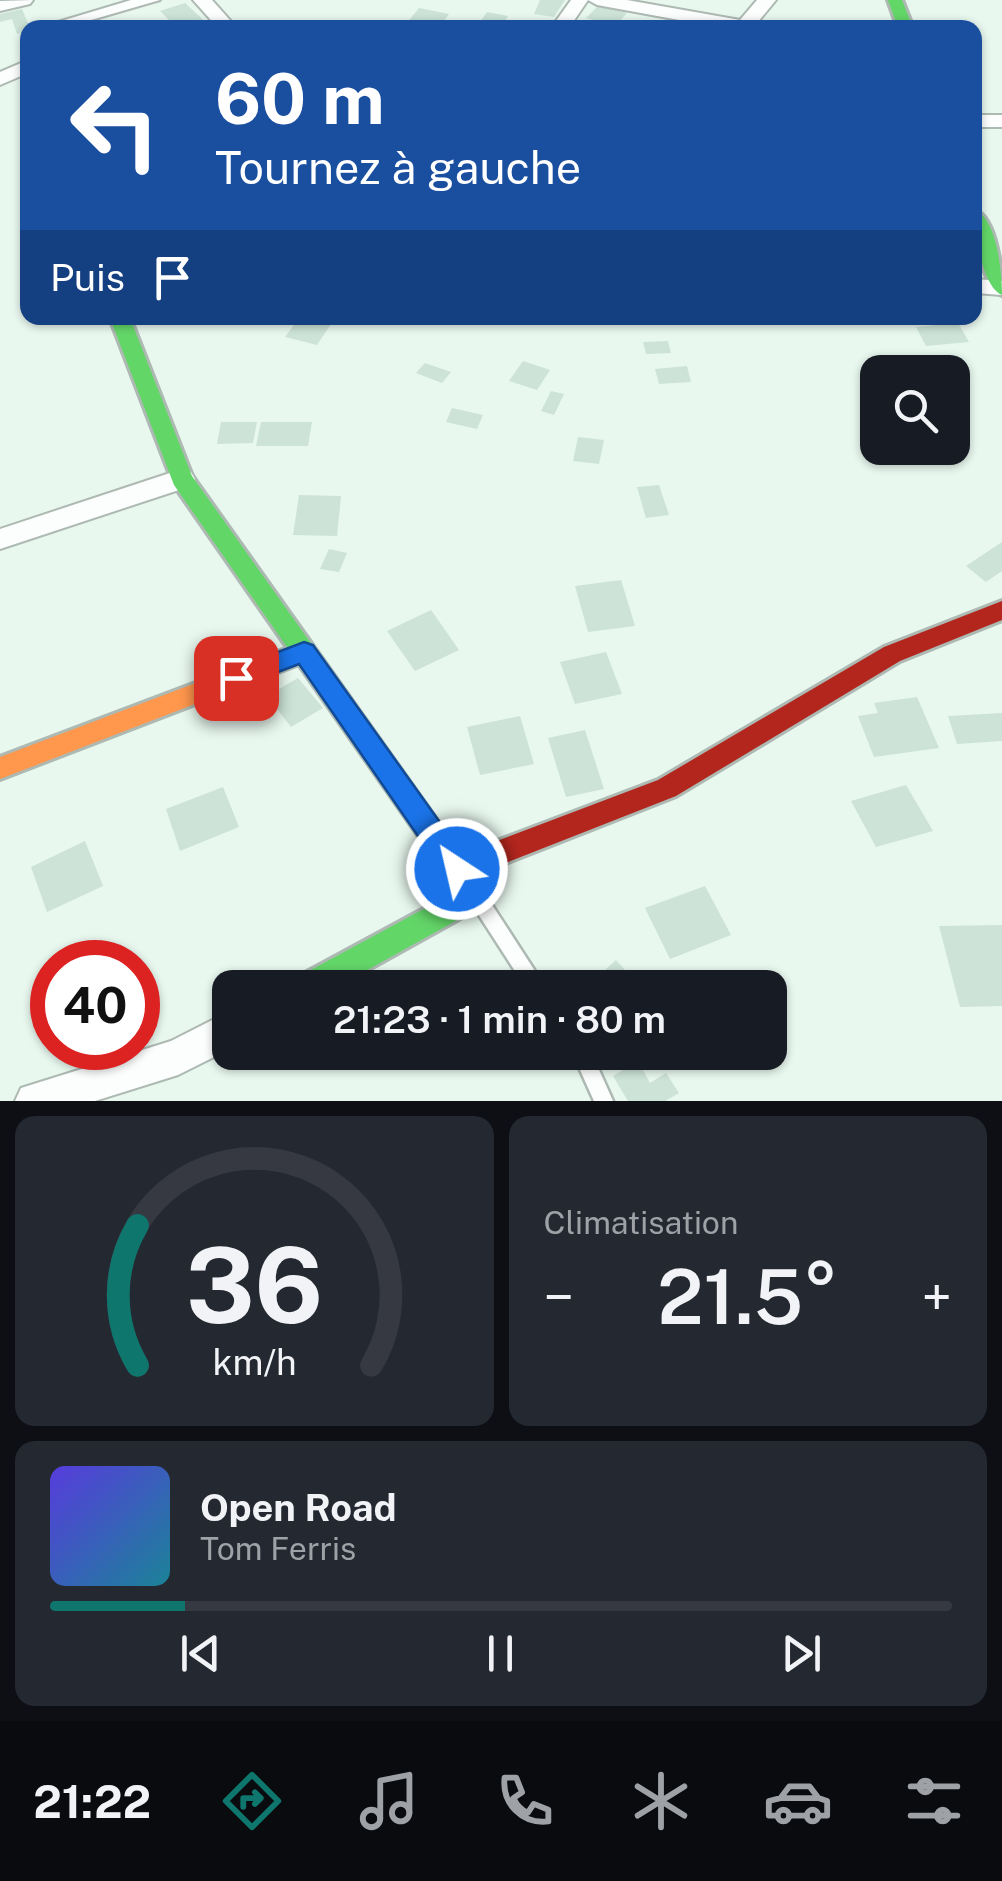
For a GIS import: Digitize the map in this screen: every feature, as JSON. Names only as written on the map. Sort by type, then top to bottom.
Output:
[{"type":"street","points":[[0,6],[24,0]]},
{"type":"street","points":[[83,20],[152,0]]},
{"type":"street","points":[[202,0],[221,20]]},
{"type":"street","points":[[597,0],[715,20]]},
{"type":"street","points":[[982,234],[1002,289]]},
{"type":"street","points":[[123,325],[182,480],[476,895],[339,970]]},
{"type":"street","points":[[0,539],[182,480]]},
{"type":"street","points":[[457,869],[667,788],[892,654],[1002,610]]},
{"type":"street","points":[[0,768],[304,652]]},
{"type":"street","points":[[34,1101],[178,1057],[212,1039]]},
{"type":"lane","points":[[476,895],[525,970]]},
{"type":"lane","points":[[589,1070],[604,1101]]},
{"type":"building","points":[[540,0],[565,0],[554,17],[534,14]]},
{"type":"building","points":[[185,3],[203,20],[169,20],[160,11]]},
{"type":"building","points":[[599,5],[627,13],[621,20],[586,18]]},
{"type":"building","points":[[419,8],[449,14],[445,20],[409,20]]},
{"type":"building","points":[[22,9],[27,20],[20,20],[20,33],[12,19],[0,22],[0,14]]},
{"type":"building","points":[[487,12],[508,16],[506,20],[481,20]]},
{"type":"building","points":[[294,325],[330,325],[317,345],[285,337]]},
{"type":"building","points":[[959,325],[969,342],[926,346],[916,327]]},
{"type":"building","points":[[668,341],[671,353],[646,354],[643,342]]},
{"type":"building","points":[[523,361],[550,370],[537,390],[509,381]]},
{"type":"building","points":[[425,363],[451,372],[442,383],[416,373]]},
{"type":"building","points":[[687,366],[691,382],[659,384],[655,369]]},
{"type":"building","points":[[551,391],[564,394],[554,415],[541,411]]},
{"type":"building","points":[[452,408],[483,415],[477,429],[446,422]]},
{"type":"building","points":[[221,422],[257,422],[253,443],[217,444]]},
{"type":"building","points":[[261,422],[312,422],[308,446],[256,446]]},
{"type":"building","points":[[578,437],[604,440],[599,464],[573,461]]},
{"type":"building","points":[[659,485],[669,515],[646,518],[637,487]]},
{"type":"building","points":[[299,495],[341,496],[337,536],[293,535]]},
{"type":"building","points":[[1002,542],[1002,571],[986,582],[966,566]]},
{"type":"building","points":[[329,549],[347,553],[339,572],[320,569]]},
{"type":"building","points":[[621,580],[635,626],[588,632],[575,586]]},
{"type":"building","points":[[431,610],[459,650],[415,671],[387,631]]},
{"type":"building","points":[[606,652],[622,694],[575,704],[560,662]]},
{"type":"building","points":[[298,678],[323,708],[291,727],[267,696]]},
{"type":"building","points":[[917,697],[939,748],[874,757],[858,716],[878,713],[874,703]]},
{"type":"building","points":[[1002,713],[1002,741],[957,744],[948,716]]},
{"type":"building","points":[[520,716],[534,764],[480,775],[467,727]]},
{"type":"building","points":[[585,730],[604,789],[566,797],[548,738]]},
{"type":"building","points":[[906,785],[933,831],[876,847],[851,801]]},
{"type":"building","points":[[223,787],[239,827],[180,851],[166,809]]},
{"type":"building","points":[[85,841],[103,886],[47,912],[31,867]]},
{"type":"building","points":[[705,886],[731,935],[670,959],[645,908]]},
{"type":"building","points":[[1002,925],[1002,1006],[960,1007],[939,926]]},
{"type":"building","points":[[616,960],[625,970],[605,970]]},
{"type":"building","points":[[623,1070],[643,1070],[650,1083],[666,1073],[679,1093],[665,1101],[628,1101],[613,1076]]},
{"type":"traffic: fast","points":[[895,0],[903,20]]},
{"type":"traffic: fast","points":[[982,234],[1002,289]]},
{"type":"traffic: fast","points":[[123,325],[182,479],[476,895],[339,970]]},
{"type":"traffic: slow","points":[[0,768],[304,652]]},
{"type":"traffic: jam","points":[[457,869],[667,788],[892,654],[1002,610]]},
{"type":"route","points":[[236,678],[304,652],[457,869]]}]
